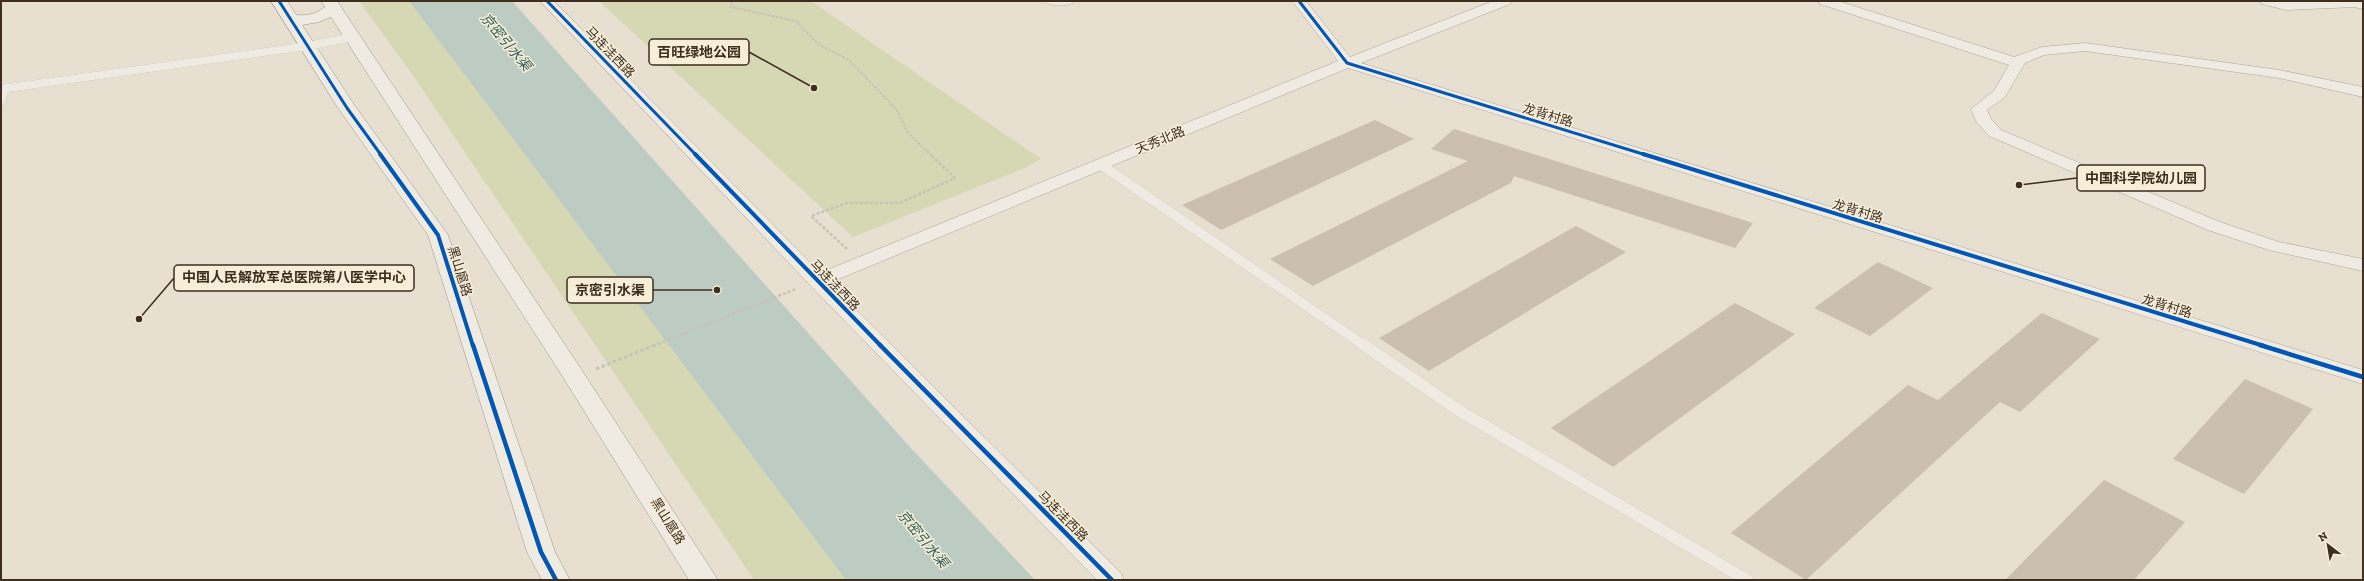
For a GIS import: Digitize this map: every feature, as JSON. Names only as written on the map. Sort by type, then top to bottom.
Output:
[{"type":"main road","name":"黑山扈路","points":[[279,1],[347,108],[438,235],[524,503],[541,552],[556,580]]},
{"type":"main road","name":"黑山扈路","points":[[331,5],[353,37],[391,99],[575,377],[704,580]]},
{"type":"main road","points":[[290,19],[302,21],[324,16],[331,5]]},
{"type":"street","name":"马连洼西路","points":[[547,1],[816,281],[1112,580]]},
{"type":"street","points":[[1052,1],[1068,1]]},
{"type":"street","points":[[1299,1],[1347,63]]},
{"type":"street","name":"天秀北路","points":[[816,281],[1347,63],[1505,1]]},
{"type":"street","points":[[1825,1],[2018,63]]},
{"type":"street","points":[[2267,1],[2286,6],[2354,3],[2363,5]]},
{"type":"street","points":[[2363,92],[2279,74],[2085,47],[2042,51],[2019,60],[2000,94],[1979,109],[1984,121],[1995,132],[2214,226],[2275,246],[2363,265]]},
{"type":"street","name":"龙背村路","points":[[1347,63],[2363,377]]},
{"type":"lane","points":[[1,101],[3,89],[308,46],[353,37]]},
{"type":"lane","points":[[1100,164],[1458,410],[1747,580]]},
{"type":"path","points":[[732,1],[731,7],[796,21],[818,44],[849,60],[896,108],[908,133],[955,178],[900,203],[847,203],[811,216],[861,262]]},
{"type":"path","points":[[575,377],[816,281]]},
{"type":"green space","points":[[359,1],[409,1],[846,580],[754,580],[412,74]]},
{"type":"green space","points":[[599,1],[811,1],[1041,159],[1025,168],[853,237]]},
{"type":"water","points":[[409,1],[512,1],[908,445],[1035,580],[846,580]]},
{"type":"building","points":[[1375,120],[1414,139],[1221,230],[1182,205]]},
{"type":"building","points":[[1454,129],[1753,223],[1735,248],[1514,176],[1511,183],[1313,286],[1270,259],[1468,161],[1431,149]]},
{"type":"building","points":[[1576,226],[1626,252],[1429,371],[1379,338]]},
{"type":"building","points":[[1878,262],[1933,288],[1870,336],[1814,308]]},
{"type":"building","points":[[1735,303],[1795,334],[1613,467],[1551,428]]},
{"type":"building","points":[[2042,313],[2100,339],[2020,412],[2000,402],[1806,580],[1731,533],[1908,385],[1938,400]]},
{"type":"building","points":[[2245,379],[2313,409],[2244,494],[2173,459]]},
{"type":"building","points":[[2104,480],[2185,522],[2134,580],[2005,580]]},
{"type":"cycle path","points":[[279,1],[347,108],[438,235],[505,446],[541,552],[556,580]]},
{"type":"cycle path","points":[[547,1],[817,281],[1112,580]]},
{"type":"cycle path","points":[[1299,1],[1347,63],[2363,377]]},
{"type":"place","name":"百旺绿地公园","points":[[814,88]]},
{"type":"place","name":"中国科学院幼儿园","points":[[2019,185]]},
{"type":"place","name":"京密引水渠","points":[[717,290]]},
{"type":"place","name":"中国人民解放军总医院第八医学中心","points":[[139,319]]}]
